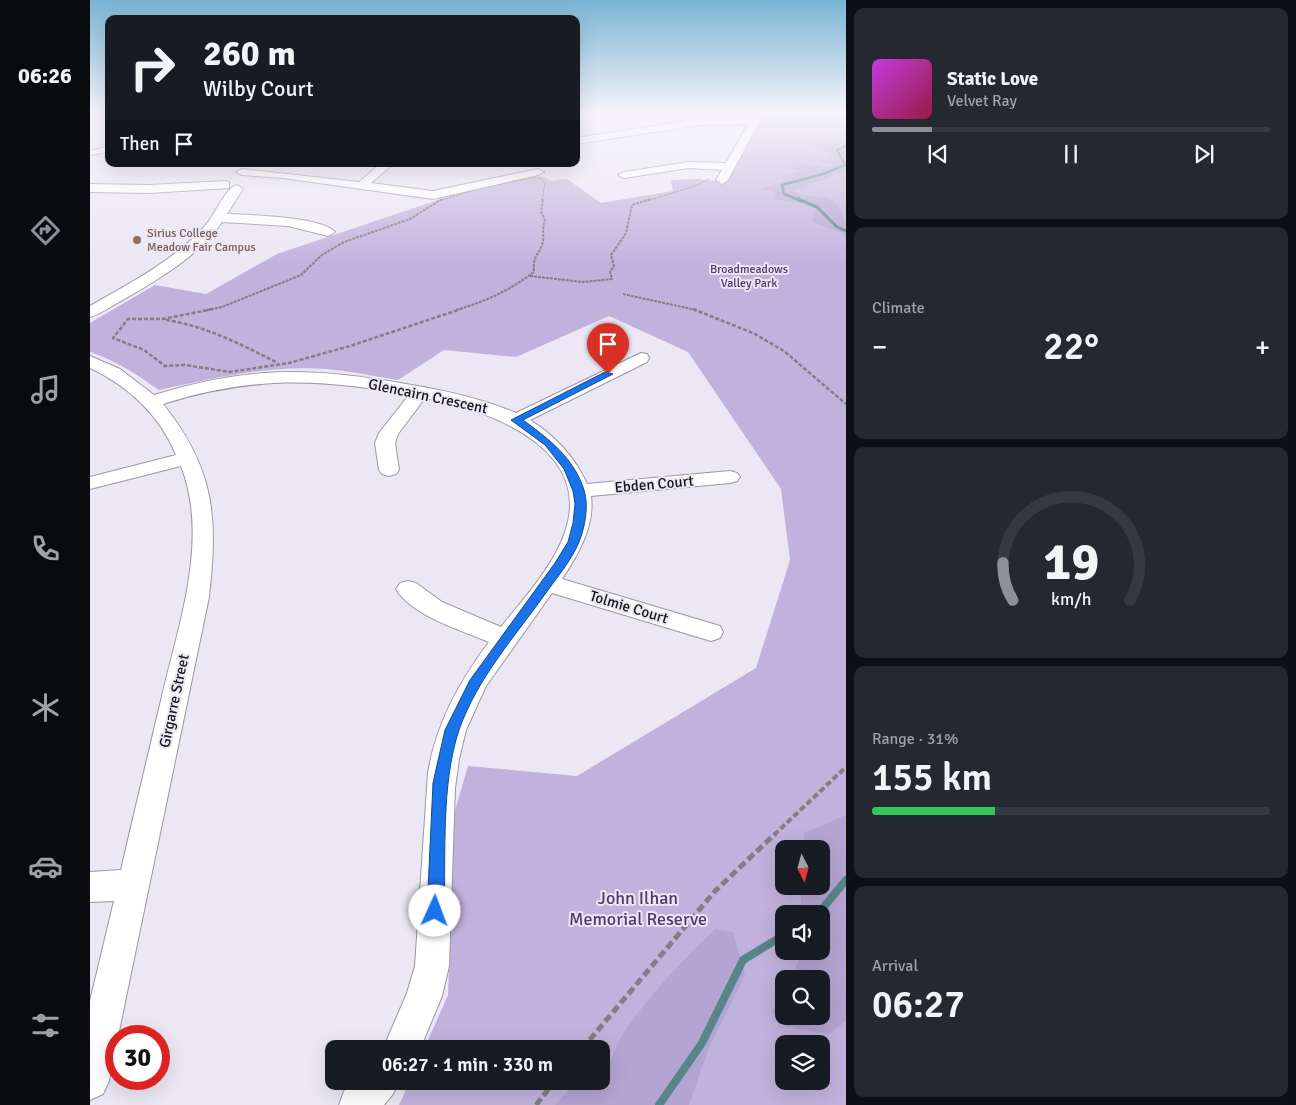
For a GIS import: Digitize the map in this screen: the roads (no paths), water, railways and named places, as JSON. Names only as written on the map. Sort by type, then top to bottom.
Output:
[{"type":"street","points":[[624,175],[689,165],[729,167],[721,180]]},
{"type":"street","points":[[360,186],[383,167]]},
{"type":"street","points":[[90,188],[206,187],[283,175],[440,195],[538,170]]},
{"type":"street","points":[[90,312],[173,262],[201,238],[219,218],[234,183]]},
{"type":"street","points":[[219,218],[281,220],[313,226],[328,232]]},
{"type":"street","points":[[516,420],[641,358]]},
{"type":"street","name":"Girgarre Street","points":[[90,361],[125,380],[152,402],[168,422],[188,458],[200,498],[203,526],[202,560],[195,606],[90,1081]]},
{"type":"street","name":"Glencairn Crescent","points":[[152,402],[225,382],[280,376],[342,378],[420,392],[475,404],[516,420],[548,442],[561,456],[575,480],[581,504],[579,523],[573,542],[547,583],[506,639],[463,704],[445,755],[441,783],[432,966],[424,996],[406,1040]]},
{"type":"street","points":[[389,470],[385,443],[389,433],[420,392]]},
{"type":"street","points":[[90,483],[188,458]]},
{"type":"street","name":"Ebden Court","points":[[579,491],[730,477]]},
{"type":"street","name":"Tolmie Court","points":[[547,583],[711,632]]},
{"type":"street","points":[[408,589],[433,608],[506,639]]},
{"type":"street","points":[[90,887],[133,884]]},
{"type":"street","points":[[358,1105],[372,1090]]},
{"type":"waterway","points":[[801,201],[784,194],[782,185],[823,174],[845,165]]},
{"type":"waterway","points":[[798,199],[817,207],[837,227],[846,231]]},
{"type":"waterway","points":[[825,905],[846,880]]},
{"type":"waterway","points":[[659,1105],[702,1043],[743,960],[775,940]]},
{"type":"place","name":"Sirius College Meadow Fair Campus","points":[[137,240]]},
{"type":"park label","name":"Broadmeadows Valley Park","points":[[749,276]]},
{"type":"park label","name":"John Ilhan Memorial Reserve","points":[[638,908]]}]
